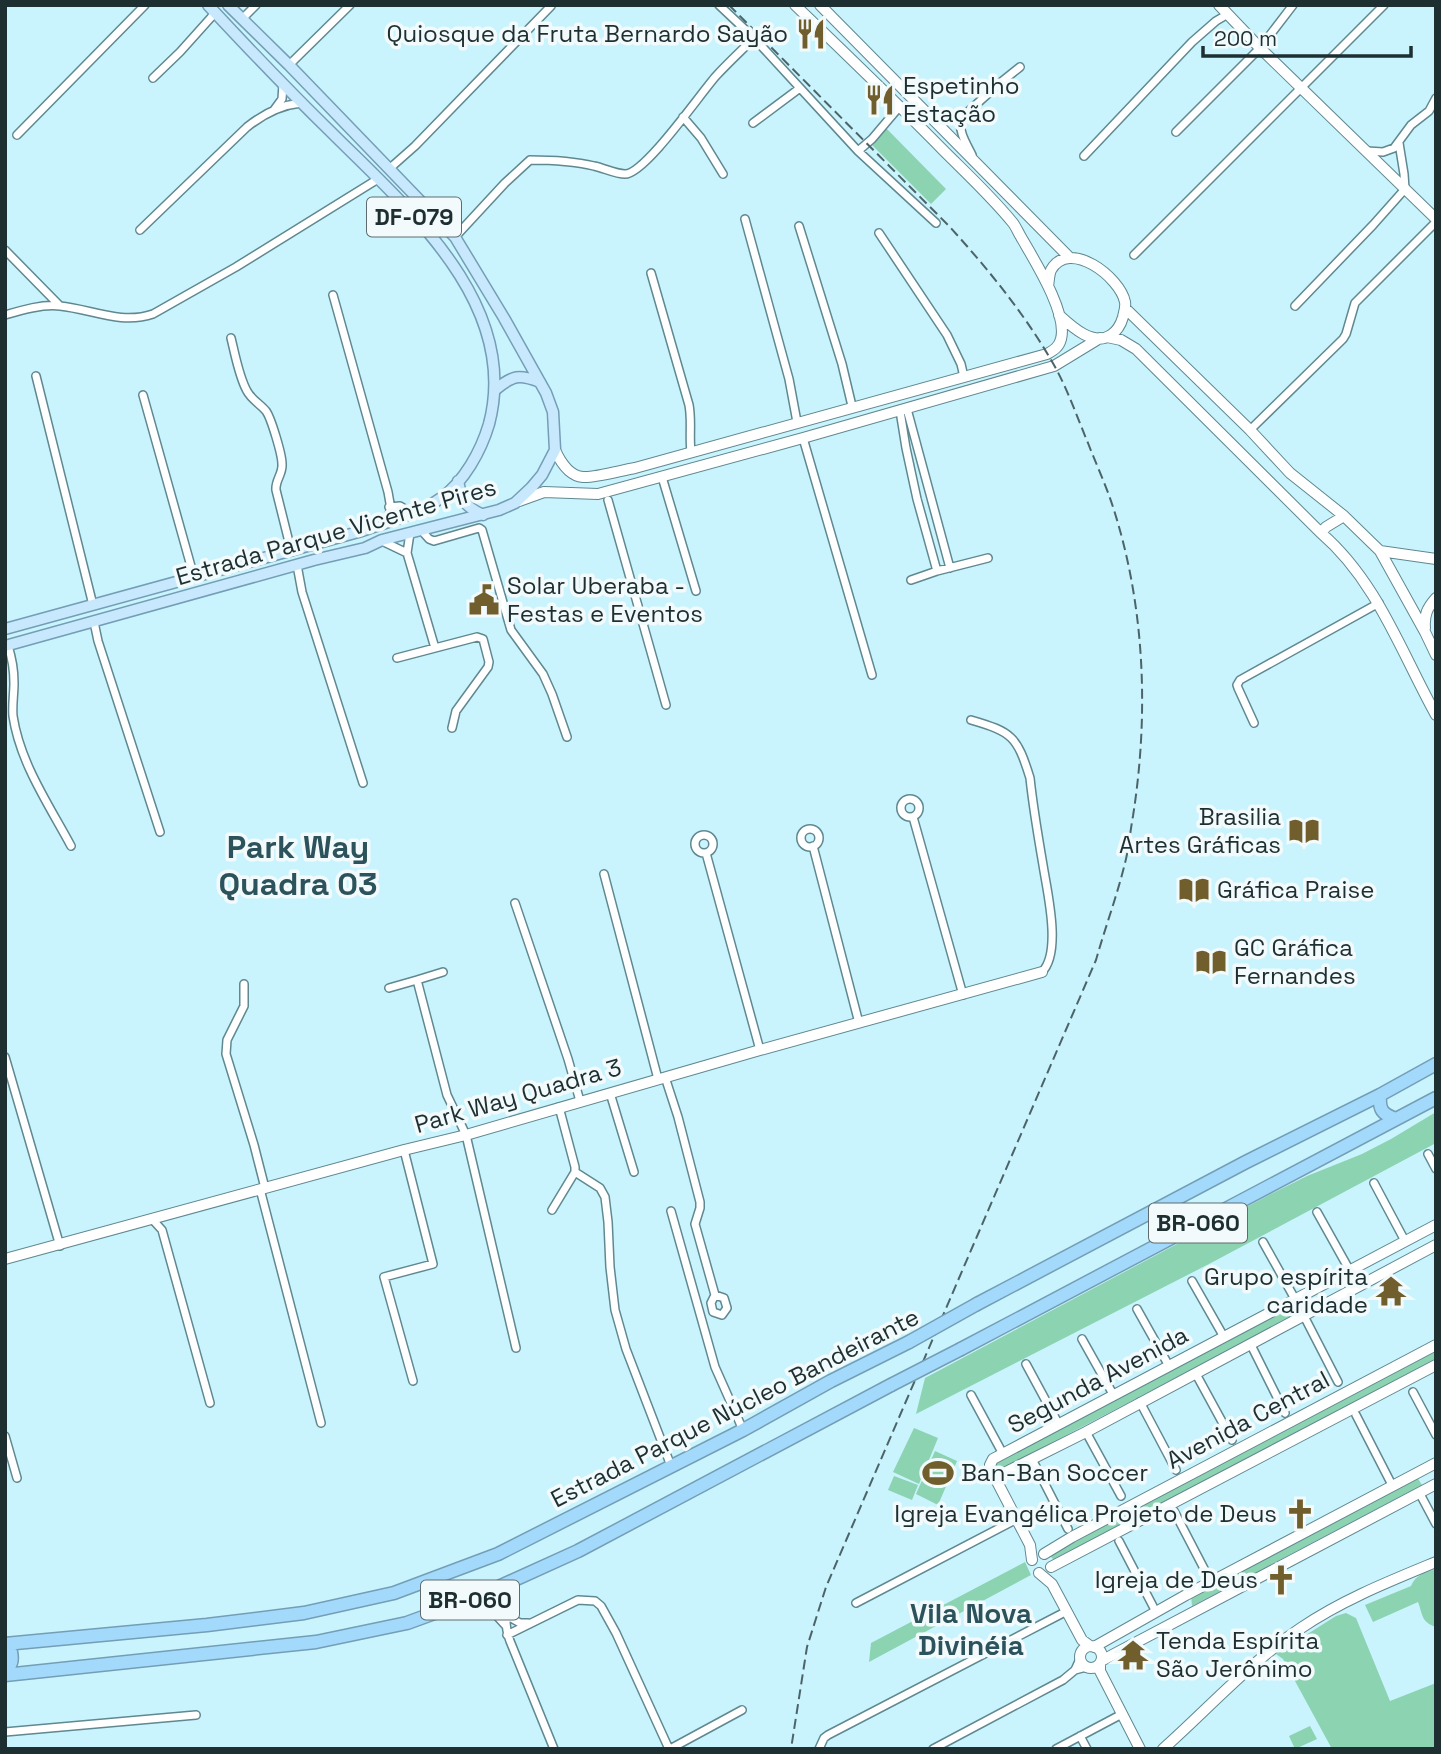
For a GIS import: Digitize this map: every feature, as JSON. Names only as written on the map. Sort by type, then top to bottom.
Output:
[{"type":"highway","name":"Estrada Parque Núcleo Bandeirante","points":[[5,1644],[304,1613],[394,1593],[498,1554],[743,1430],[831,1381],[1436,1064]]},
{"type":"highway","points":[[1380,1095],[1381,1111],[1396,1119]]},
{"type":"highway","name":"Estrada Parque Núcleo Bandeirante","points":[[5,1673],[316,1642],[407,1623],[470,1600],[578,1551],[1436,1098]]},
{"type":"highway","points":[[5,1649],[11,1652],[12,1658],[5,1673]]},
{"type":"main road","name":"DF-079","points":[[228,5],[455,237],[546,393],[553,412],[555,450]]},
{"type":"main road","name":"Estrada Parque Vicente Pires","points":[[5,629],[362,531],[413,514],[443,497],[475,458],[485,439],[495,390],[490,343],[481,315],[463,279],[442,248],[229,27],[214,7]]},
{"type":"main road","points":[[229,27],[237,23],[258,35]]},
{"type":"main road","points":[[495,390],[505,381],[516,377],[527,377],[540,382]]},
{"type":"main road","name":"Estrada Parque Vicente Pires","points":[[7,646],[365,548],[382,540],[483,515],[515,503],[531,488],[555,450]]},
{"type":"main road","points":[[458,481],[465,504],[483,515]]},
{"type":"street","points":[[18,135],[145,5]]},
{"type":"street","points":[[242,19],[256,5]]},
{"type":"street","points":[[289,65],[350,5]]},
{"type":"street","points":[[719,5],[754,38],[858,151],[936,223]]},
{"type":"street","points":[[555,450],[561,463],[581,478],[635,468],[964,377],[1055,350],[1060,343],[1062,337],[1059,315],[1048,286],[1015,226],[900,106],[795,5]]},
{"type":"street","points":[[820,5],[1070,258]]},
{"type":"street","points":[[1219,5],[1436,220],[1355,303],[1343,339],[1250,430]]},
{"type":"street","points":[[1176,132],[1260,48],[1293,5]]},
{"type":"street","points":[[1134,255],[1384,5]]},
{"type":"street","points":[[389,169],[415,146],[551,6]]},
{"type":"street","points":[[153,78],[180,52],[214,7]]},
{"type":"street","points":[[1084,156],[1192,42],[1228,14]]},
{"type":"street","points":[[455,237],[530,160],[573,162],[623,174],[633,173],[649,158],[719,72],[754,38]]},
{"type":"street","points":[[976,162],[961,131],[961,118],[1020,66]]},
{"type":"street","points":[[271,113],[282,99],[283,84]]},
{"type":"street","points":[[753,123],[800,88]]},
{"type":"street","points":[[1367,151],[1389,151],[1399,143],[1411,125],[1429,111],[1436,98]]},
{"type":"street","points":[[140,229],[247,127],[260,117],[286,105],[301,103]]},
{"type":"street","points":[[858,151],[900,106]]},
{"type":"street","points":[[683,117],[701,138],[723,174]]},
{"type":"street","points":[[1295,306],[1405,189],[1399,143]]},
{"type":"street","points":[[5,315],[59,305],[132,318],[153,314],[236,267],[378,179]]},
{"type":"street","points":[[745,219],[789,379],[797,422]]},
{"type":"street","points":[[799,226],[842,364],[852,406]]},
{"type":"street","points":[[879,233],[947,335],[964,377]]},
{"type":"street","points":[[5,250],[59,305]]},
{"type":"street","points":[[515,503],[544,492],[607,494],[1054,366],[1113,333],[1122,323],[1125,301],[1119,288],[1105,271],[1083,260],[1062,260],[1050,271],[1048,286]]},
{"type":"street","points":[[651,273],[689,405],[691,453]]},
{"type":"street","points":[[333,295],[388,492],[391,509],[386,522]]},
{"type":"street","points":[[1125,308],[1250,430],[1290,473],[1344,516],[1380,551],[1436,654]]},
{"type":"street","points":[[1059,315],[1075,330],[1091,337],[1121,340],[1136,349],[1338,547],[1378,603],[1428,689],[1435,710]]},
{"type":"street","points":[[231,338],[244,387],[248,395],[265,409],[270,417],[282,462],[275,485],[291,550]]},
{"type":"street","points":[[36,376],[93,606]]},
{"type":"street","points":[[143,396],[194,577]]},
{"type":"street","points":[[904,410],[931,494],[950,568]]},
{"type":"street","points":[[904,410],[906,448],[937,571]]},
{"type":"street","points":[[803,438],[872,675]]},
{"type":"street","points":[[906,448],[917,446]]},
{"type":"street","points":[[662,477],[696,591]]},
{"type":"street","points":[[607,494],[666,705]]},
{"type":"street","points":[[917,499],[931,494]]},
{"type":"street","points":[[390,507],[400,506],[413,514]]},
{"type":"street","points":[[1321,533],[1344,516]]},
{"type":"street","points":[[435,648],[407,553],[416,531],[434,541],[479,528],[482,530],[511,630],[543,674],[567,737]]},
{"type":"street","points":[[382,540],[407,553]]},
{"type":"street","points":[[1380,551],[1436,559]]},
{"type":"street","points":[[934,559],[947,555]]},
{"type":"street","points":[[911,580],[988,558]]},
{"type":"street","points":[[297,565],[302,592],[363,783]]},
{"type":"street","points":[[1425,632],[1424,617],[1436,598]]},
{"type":"street","points":[[1255,723],[1238,688],[1240,680],[1378,603]]},
{"type":"street","points":[[94,622],[160,832]]},
{"type":"street","points":[[397,658],[481,637],[489,662],[488,667],[456,711],[452,728]]},
{"type":"street","points":[[7,646],[12,657],[13,718],[39,792],[71,846]]},
{"type":"street","points":[[971,719],[1006,732],[1014,740],[1030,778],[1052,927],[1050,957],[1042,972]]},
{"type":"street","points":[[912,817],[963,995]]},
{"type":"street","points":[[813,846],[859,1023]]},
{"type":"street","points":[[706,853],[760,1050]]},
{"type":"street","points":[[604,874],[661,1078],[678,1117],[700,1202],[695,1224],[715,1295]]},
{"type":"street","points":[[515,903],[580,1101]]},
{"type":"street","points":[[389,988],[443,972]]},
{"type":"street","name":"Park Way Quadra 3","points":[[5,1259],[466,1135],[1042,972]]},
{"type":"street","points":[[417,980],[447,1095],[466,1135],[516,1348]]},
{"type":"street","points":[[244,985],[244,1006],[227,1040],[226,1054],[254,1145],[321,1423]]},
{"type":"street","points":[[5,1057],[60,1245]]},
{"type":"street","points":[[610,1093],[634,1172]]},
{"type":"street","points":[[552,1210],[575,1172],[558,1107]]},
{"type":"street","points":[[404,1150],[433,1264],[384,1277],[413,1381]]},
{"type":"street","points":[[1428,1154],[1436,1169]]},
{"type":"street","points":[[575,1172],[600,1188],[605,1197],[615,1310],[626,1349],[671,1466]]},
{"type":"street","points":[[1374,1183],[1405,1241]]},
{"type":"street","points":[[671,1210],[715,1367],[743,1430]]},
{"type":"street","points":[[1317,1212],[1349,1271]]},
{"type":"street","points":[[162,1230],[165,1216]]},
{"type":"street","points":[[152,1219],[162,1230],[210,1403]]},
{"type":"street","name":"Segunda Avenida","points":[[1436,1225],[993,1459],[991,1469],[996,1474],[1004,1473],[1086,1432],[1436,1245]]},
{"type":"street","points":[[1263,1242],[1298,1298],[1307,1297],[1310,1301],[1307,1314],[1338,1382]]},
{"type":"street","points":[[1192,1281],[1224,1337]]},
{"type":"street","points":[[1320,1286],[1319,1295],[1329,1302]]},
{"type":"street","points":[[1138,1309],[1169,1366]]},
{"type":"street","points":[[1082,1339],[1114,1396]]},
{"type":"street","points":[[1251,1345],[1285,1413]]},
{"type":"street","name":"Avenida Central","points":[[1043,1554],[1436,1345]]},
{"type":"street","points":[[1192,1354],[1195,1374]]},
{"type":"street","points":[[1182,1359],[1195,1374],[1232,1440]]},
{"type":"street","points":[[1026,1364],[1059,1425]]},
{"type":"street","name":"Avenida Central","points":[[1051,1568],[1436,1365]]},
{"type":"street","points":[[1372,1378],[1380,1394]]},
{"type":"street","points":[[1413,1392],[1436,1435]]},
{"type":"street","name":"Segunda Avenida","points":[[971,1395],[1003,1454]]},
{"type":"street","points":[[1140,1402],[1176,1470]]},
{"type":"street","points":[[1356,1415],[1392,1485]]},
{"type":"street","points":[[1086,1432],[1121,1496]]},
{"type":"street","points":[[5,1436],[17,1478]]},
{"type":"street","points":[[1032,1459],[1068,1529]]},
{"type":"street","points":[[933,1749],[1063,1680],[1091,1657],[1185,1595],[1436,1462]]},
{"type":"street","points":[[991,1469],[1030,1545],[1033,1571],[1052,1584],[1140,1749]]},
{"type":"street","points":[[1421,1470],[1429,1488],[1436,1524]]},
{"type":"street","name":"Segunda Avenida","points":[[998,1483],[1004,1473]]},
{"type":"street","points":[[1091,1657],[1179,1621],[1429,1488]]},
{"type":"street","points":[[1174,1511],[1211,1582]]},
{"type":"street","points":[[856,1603],[1017,1519]]},
{"type":"street","points":[[1119,1541],[1156,1612]]},
{"type":"street","points":[[1030,1545],[1050,1558],[1052,1584]]},
{"type":"street","points":[[1032,1560],[1036,1555],[1043,1554]]},
{"type":"street","points":[[1164,1749],[1228,1688],[1301,1628],[1360,1594],[1436,1562]]},
{"type":"street","points":[[1039,1573],[1051,1568]]},
{"type":"street","points":[[514,1581],[507,1602],[505,1626],[554,1749]]},
{"type":"street","points":[[1185,1595],[1183,1605],[1195,1612]]},
{"type":"street","points":[[470,1600],[486,1604],[505,1626]]},
{"type":"street","points":[[507,1634],[578,1600],[595,1601],[601,1606],[631,1663],[669,1749],[742,1710]]},
{"type":"street","points":[[1170,1605],[1176,1605],[1180,1613],[1179,1621]]},
{"type":"street","points":[[819,1749],[828,1735],[1067,1611]]},
{"type":"street","points":[[506,1615],[520,1623],[528,1623]]},
{"type":"street","points":[[1056,1749],[1122,1714]]},
{"type":"street","points":[[5,1732],[195,1715]]},
{"type":"street","points":[[1080,1736],[1087,1749]]},
{"type":"green space","points":[[885,127],[946,189],[931,204],[870,143]]},
{"type":"green space","points":[[1436,1112],[1436,1143],[1209,1264],[916,1414],[925,1378],[1271,1194],[1362,1154]]},
{"type":"green space","points":[[1300,1299],[1305,1310],[998,1471],[992,1461]]},
{"type":"green space","points":[[1436,1346],[1436,1360],[1054,1561],[1048,1552]]},
{"type":"green space","points":[[914,1428],[938,1438],[919,1484],[893,1472]]},
{"type":"green space","points":[[935,1451],[957,1461],[938,1505],[916,1494]]},
{"type":"green space","points":[[1415,1474],[1422,1485],[1192,1606],[1191,1595]]},
{"type":"green space","points":[[894,1476],[918,1485],[912,1500],[888,1490]]},
{"type":"green space","points":[[1025,1562],[1031,1575],[869,1662],[871,1643]]},
{"type":"green space","points":[[1436,1569],[1436,1627],[1425,1620],[1418,1602],[1373,1622],[1365,1605],[1411,1586],[1418,1576]]},
{"type":"green space","points":[[1346,1613],[1356,1618],[1390,1701],[1436,1683],[1436,1749],[1332,1749],[1283,1659],[1276,1654],[1336,1616]]},
{"type":"green space","points":[[1310,1726],[1317,1739],[1295,1749],[1289,1736]]},
{"type":"railway","points":[[729,5],[949,226],[1005,292],[1043,346],[1068,394],[1113,507],[1132,583],[1141,660],[1141,739],[1128,852],[1096,960],[826,1587],[807,1647],[791,1749]]},
{"type":"place","name":"Quiosque da Fruta Bernardo Sayão","points":[[811,34]]},
{"type":"place","name":"Espetinho Estação","points":[[880,100]]},
{"type":"place","name":"Solar Uberaba - Festas e Eventos","points":[[484,600]]},
{"type":"place","name":"Brasilia Artes Gráficas","points":[[1304,831]]},
{"type":"place","name":"Gráfica Praise","points":[[1194,890]]},
{"type":"place","name":"GC Gráfica Fernandes","points":[[1211,962]]},
{"type":"place","name":"Grupo espírita caridade","points":[[1391,1291]]},
{"type":"place","name":"Ban-Ban Soccer","points":[[938,1473]]},
{"type":"place","name":"Igreja Evangélica Projeto de Deus","points":[[1300,1514]]},
{"type":"place","name":"Igreja de Deus","points":[[1281,1580]]},
{"type":"place","name":"Tenda Espírita São Jerônimo","points":[[1133,1655]]},
{"type":"district","name":"Park Way Quadra 03","points":[[298,866]]},
{"type":"district","name":"Vila Nova Divinéia","points":[[971,1629]]}]
